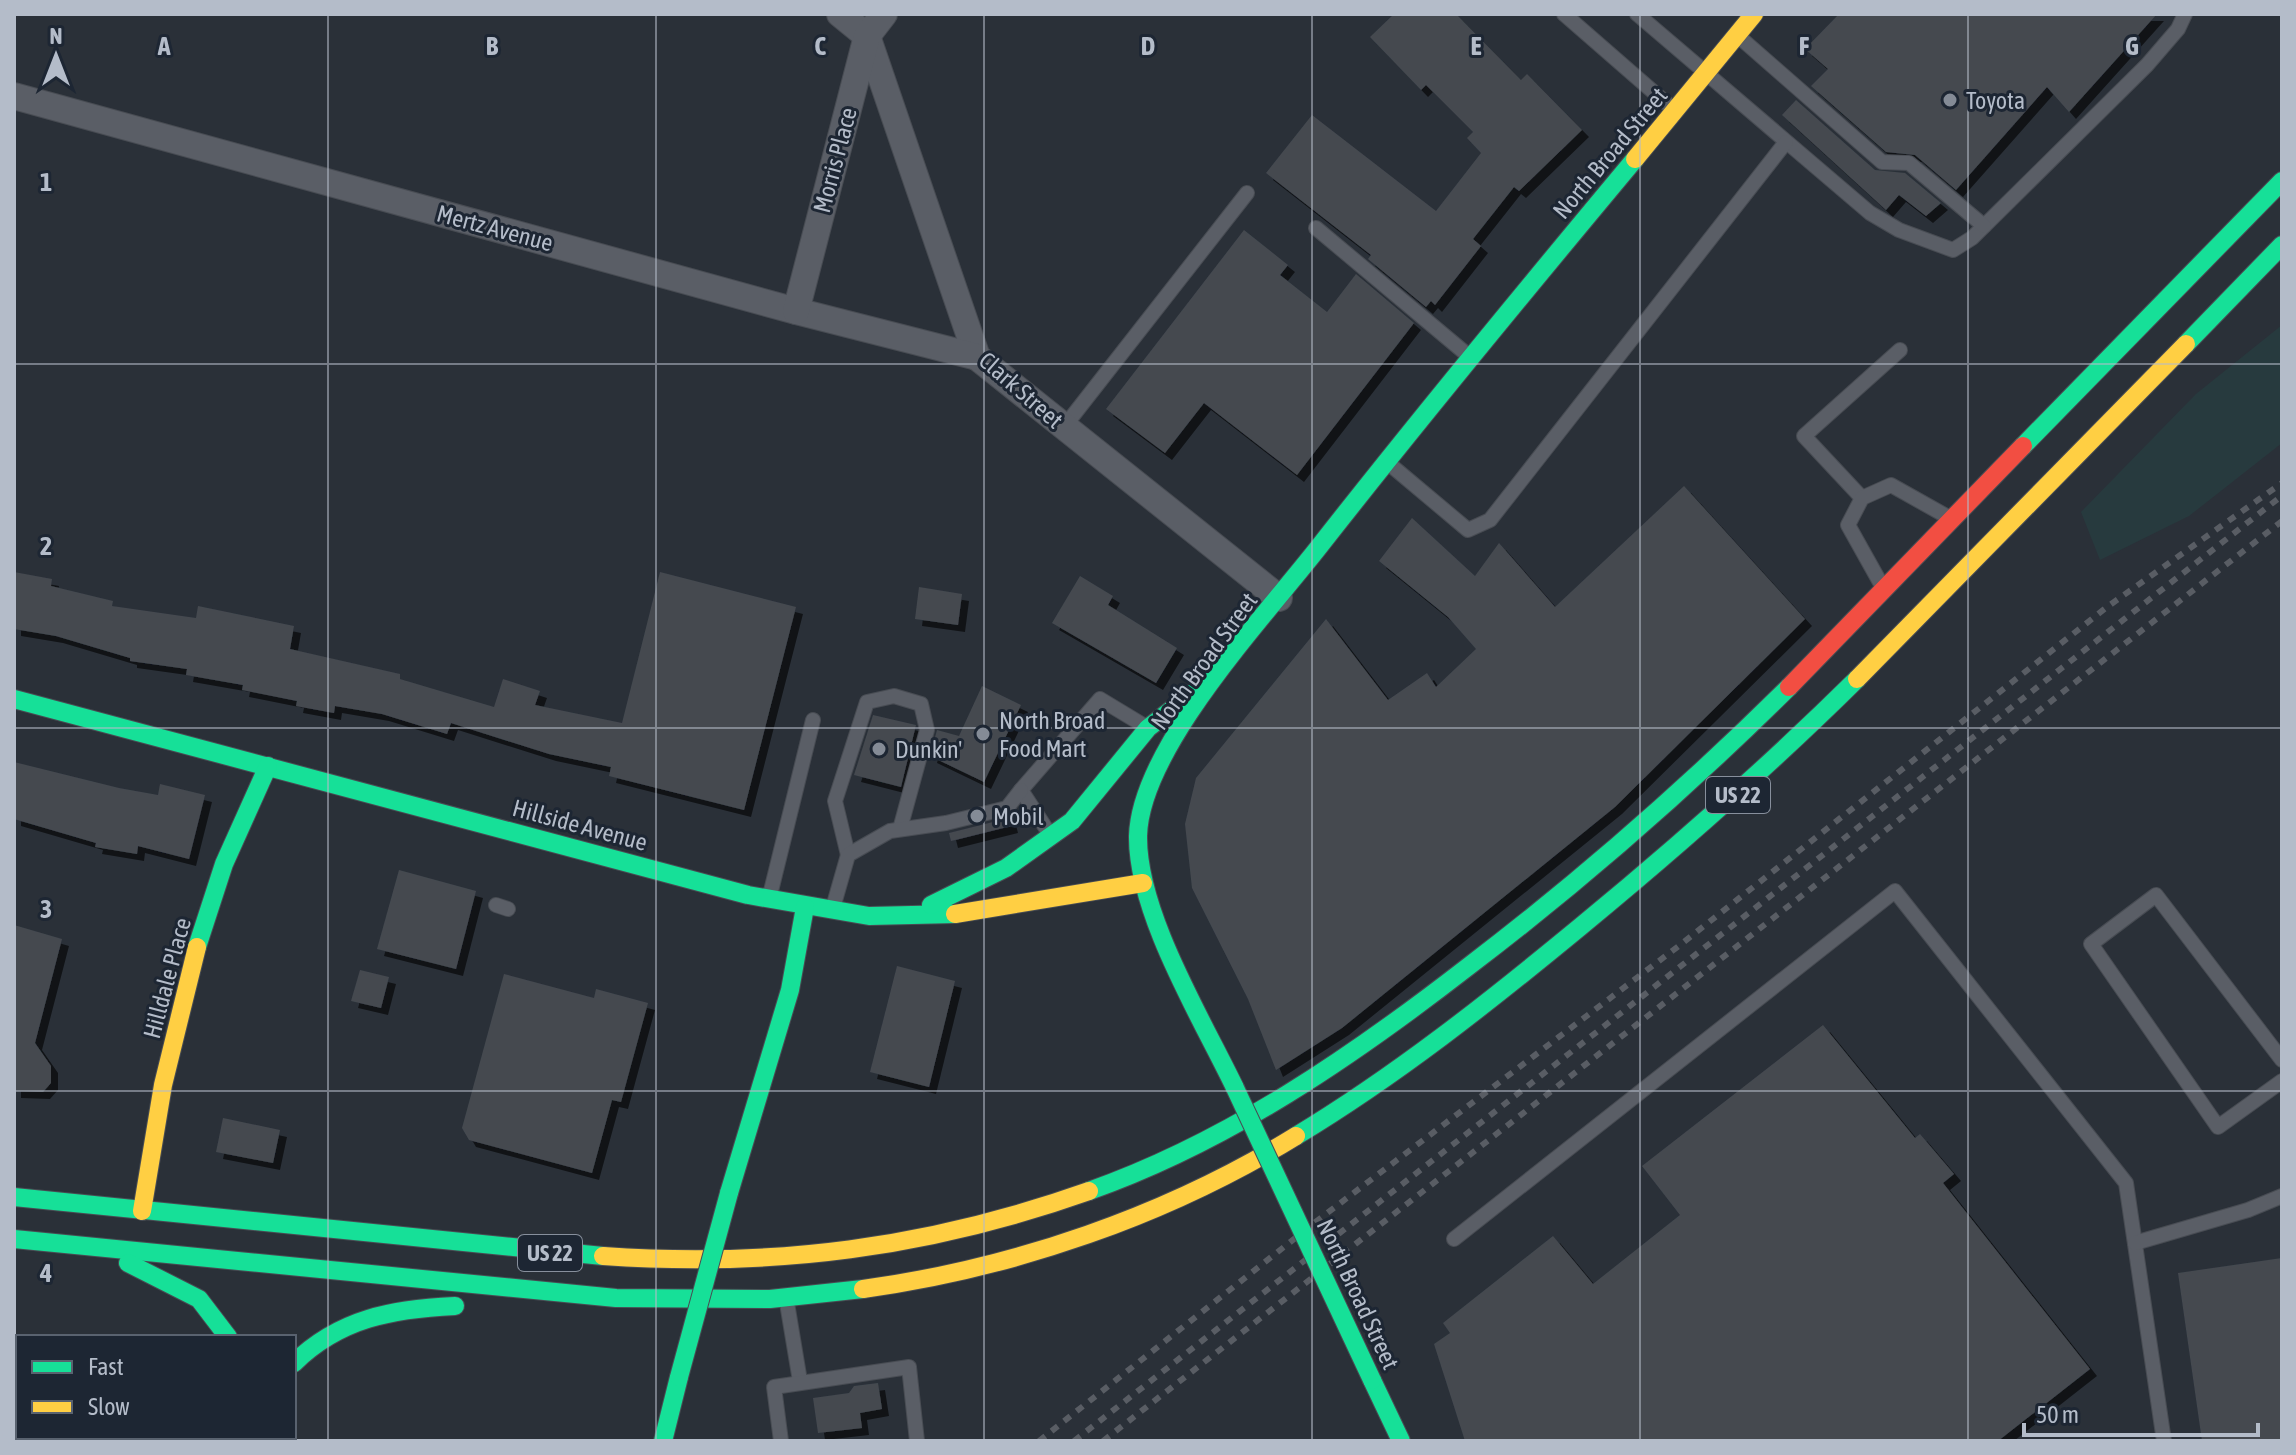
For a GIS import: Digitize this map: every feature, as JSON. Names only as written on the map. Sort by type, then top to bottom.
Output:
[{"type":"main road","name":"North Broad Street","points":[[1401,1441],[1235,1088],[1143,883],[1138,834],[1150,786],[1180,732],[1224,669],[1470,357],[1676,112],[1754,14]]},
{"type":"main road","name":"US 22","points":[[14,1197],[598,1258],[713,1261],[817,1255],[958,1231],[1064,1201],[1170,1159],[1241,1123],[1330,1070],[1398,1021],[1651,818],[1884,589],[2282,181]]},
{"type":"main road","name":"US 22","points":[[14,1239],[603,1299],[702,1303],[786,1298],[936,1278],[1103,1229],[1249,1162],[1389,1076],[1609,905],[1784,753],[2282,245]]},
{"type":"main road","points":[[902,916],[983,881],[1051,836],[1087,805],[1148,728],[1224,669]]},
{"type":"main road","name":"Hillside Avenue","points":[[14,699],[768,900],[832,912],[902,916],[974,911],[1143,883]]},
{"type":"main road","name":"Hilldale Place","points":[[142,1211],[155,1125],[211,905],[236,836],[268,766]]},
{"type":"main road","points":[[663,1441],[729,1193],[790,990],[805,907]]},
{"type":"main road","points":[[89,1246],[188,1290],[213,1311],[227,1335]]},
{"type":"main road","points":[[296,1361],[334,1329],[389,1310],[603,1299]]},
{"type":"street","points":[[840,14],[867,36]]},
{"type":"street","name":"Morris Place","points":[[796,311],[867,36],[884,14]]},
{"type":"street","name":"Clark Street","points":[[867,36],[977,357],[1279,598]]},
{"type":"street","name":"Mertz Avenue","points":[[14,96],[796,311],[977,357]]},
{"type":"lane","points":[[1564,14],[1676,112]]},
{"type":"lane","points":[[1637,14],[1870,213],[1899,230],[1953,250],[1984,226],[2147,65],[2178,29],[2185,14]]},
{"type":"lane","points":[[1737,35],[1882,162],[1909,163],[1984,226]]},
{"type":"lane","points":[[1387,462],[1468,530],[1490,520],[1786,142]]},
{"type":"lane","points":[[1064,427],[1247,193]]},
{"type":"lane","points":[[1316,228],[1470,357]]},
{"type":"lane","points":[[1862,498],[1804,436],[1900,350]]},
{"type":"lane","points":[[1884,589],[1848,525],[1862,498],[1891,485],[1952,519]]},
{"type":"lane","points":[[832,912],[848,855],[835,801],[867,702],[894,696],[921,704],[927,730],[900,829]]},
{"type":"lane","points":[[848,855],[890,831],[1007,808],[1100,699],[1148,728]]},
{"type":"lane","points":[[768,900],[813,720]]},
{"type":"lane","points":[[1021,790],[1051,836]]},
{"type":"lane","points":[[1454,1239],[1895,891],[2126,1183],[2164,1441]]},
{"type":"lane","points":[[2282,1060],[2156,895],[2091,944],[2218,1127],[2282,1081]]},
{"type":"lane","points":[[2135,1243],[2248,1210],[2282,1196]]},
{"type":"lane","points":[[786,1298],[800,1381]]},
{"type":"lane","points":[[781,1441],[774,1387],[909,1367],[917,1441]]},
{"type":"green space","points":[[2282,325],[2282,443],[2189,516],[2100,560],[2081,512],[2196,394]]},
{"type":"building","points":[[1394,14],[1456,14],[1521,80],[1527,74],[1582,130],[1519,191],[1514,187],[1473,239],[1481,246],[1435,305],[1431,301],[1426,307],[1368,259],[1371,255],[1266,173],[1312,115],[1436,211],[1481,153],[1467,138],[1473,132],[1426,85],[1421,90],[1370,37]]},
{"type":"building","name":"Toyota","points":[[1839,14],[2157,14],[2069,112],[2047,87],[1956,190],[1915,155],[1886,152],[1811,86],[1828,69],[1805,49]]},
{"type":"building","points":[[1796,100],[1875,170],[1905,173],[1941,203],[1926,216],[1899,195],[1886,210],[1782,115]]},
{"type":"building","points":[[1244,230],[1288,265],[1280,275],[1327,312],[1356,274],[1414,323],[1297,475],[1204,403],[1165,453],[1106,409]]},
{"type":"building","points":[[1684,486],[1805,619],[1615,807],[1342,1028],[1276,1070],[1248,999],[1192,888],[1185,824],[1196,778],[1326,619],[1388,700],[1427,673],[1436,687],[1476,649],[1448,617],[1379,561],[1412,518],[1475,576],[1499,543],[1555,607]]},
{"type":"building","points":[[14,572],[52,579],[51,586],[113,601],[112,606],[196,618],[198,606],[294,626],[290,649],[400,674],[400,679],[494,707],[503,679],[540,691],[535,705],[622,723],[660,572],[796,607],[744,810],[609,776],[611,767],[549,754],[451,723],[447,734],[382,714],[335,706],[334,713],[296,706],[297,701],[242,690],[243,685],[186,675],[187,669],[130,661],[130,658],[56,636],[14,629]]},
{"type":"building","points":[[1080,576],[1113,596],[1108,605],[1177,648],[1156,683],[1052,623]]},
{"type":"building","points":[[919,587],[962,594],[958,625],[915,619]]},
{"type":"building","name":"North Broad Food Mart","points":[[982,686],[1021,705],[984,782],[930,756],[937,730],[959,736]]},
{"type":"building","name":"Dunkin'","points":[[873,715],[916,725],[901,787],[854,775]]},
{"type":"building","points":[[14,762],[158,795],[160,784],[205,795],[189,859],[138,846],[137,854],[95,847],[96,843],[14,819]]},
{"type":"building","points":[[1009,818],[1011,826],[951,841],[949,833]]},
{"type":"building","points":[[399,870],[476,891],[456,969],[377,949]]},
{"type":"building","points":[[14,925],[62,939],[35,1043],[51,1066],[51,1083],[43,1092],[14,1091]]},
{"type":"building","points":[[897,966],[955,981],[929,1087],[870,1072]]},
{"type":"building","points":[[360,970],[389,977],[381,1008],[351,1001]]},
{"type":"building","points":[[504,974],[594,998],[596,989],[648,1003],[621,1102],[612,1100],[592,1173],[469,1140],[462,1128]]},
{"type":"building","points":[[1823,1025],[1915,1138],[1920,1134],[1954,1174],[1943,1183],[2090,1369],[1998,1441],[1465,1441],[1434,1344],[1450,1333],[1443,1323],[1553,1236],[1593,1284],[1680,1215],[1642,1166]]},
{"type":"building","points":[[223,1118],[280,1130],[273,1163],[216,1152]]},
{"type":"building","points":[[2282,1258],[2282,1441],[2202,1441],[2178,1273]]},
{"type":"building","points":[[878,1383],[882,1409],[860,1413],[862,1428],[818,1433],[813,1398],[849,1393],[854,1386]]},
{"type":"railway","points":[[1039,1441],[1318,1220],[1680,945],[2107,607],[2282,483]]},
{"type":"railway","points":[[1074,1441],[2279,498]]},
{"type":"railway","points":[[1103,1441],[2282,521]]},
{"type":"traffic: fast","points":[[1235,1088],[1174,965],[1148,898],[1138,836],[1144,801],[1160,763],[1210,682],[1635,159]]},
{"type":"traffic: fast","points":[[2023,446],[2282,181]]},
{"type":"traffic: fast","points":[[2186,344],[2282,245]]},
{"type":"traffic: fast","points":[[1296,1136],[1406,1063],[1546,955],[1722,806],[1857,679]]},
{"type":"traffic: fast","points":[[1089,1191],[1191,1148],[1240,1122],[1288,1094],[1380,1032],[1511,933],[1593,866],[1673,797],[1789,687]]},
{"type":"traffic: fast","points":[[931,905],[1006,868],[1072,821],[1148,728],[1193,693]]},
{"type":"traffic: fast","points":[[14,699],[748,895],[869,916],[955,914]]},
{"type":"traffic: fast","points":[[197,947],[224,864],[268,766]]},
{"type":"traffic: fast","points":[[729,1193],[790,990],[805,907]]},
{"type":"traffic: fast","points":[[1235,1088],[1372,1380]]},
{"type":"traffic: fast","points":[[679,1377],[729,1193]]},
{"type":"traffic: fast","points":[[14,1197],[603,1256]]},
{"type":"traffic: fast","points":[[14,1239],[616,1298],[770,1299],[863,1289]]},
{"type":"traffic: fast","points":[[128,1263],[199,1299],[226,1335]]},
{"type":"traffic: fast","points":[[296,1361],[330,1336],[368,1319],[389,1313],[455,1306]]},
{"type":"traffic: fast","points":[[663,1441],[679,1377]]},
{"type":"traffic: fast","points":[[1372,1380],[1401,1441]]},
{"type":"traffic: slow","points":[[1635,159],[1754,14]]},
{"type":"traffic: slow","points":[[1857,679],[2186,344]]},
{"type":"traffic: slow","points":[[955,914],[1143,883]]},
{"type":"traffic: slow","points":[[142,1211],[163,1085],[197,947]]},
{"type":"traffic: slow","points":[[863,1289],[976,1267],[1087,1235],[1195,1191],[1296,1136]]},
{"type":"traffic: slow","points":[[603,1256],[728,1259],[850,1249],[969,1227],[1089,1191]]},
{"type":"traffic: jam","points":[[1789,687],[2023,446]]},
{"type":"place","name":"Toyota","points":[[1950,100]]},
{"type":"place","name":"North Broad Food Mart","points":[[983,734]]},
{"type":"place","name":"Dunkin'","points":[[879,749]]},
{"type":"place","name":"Mobil","points":[[977,816]]}]
